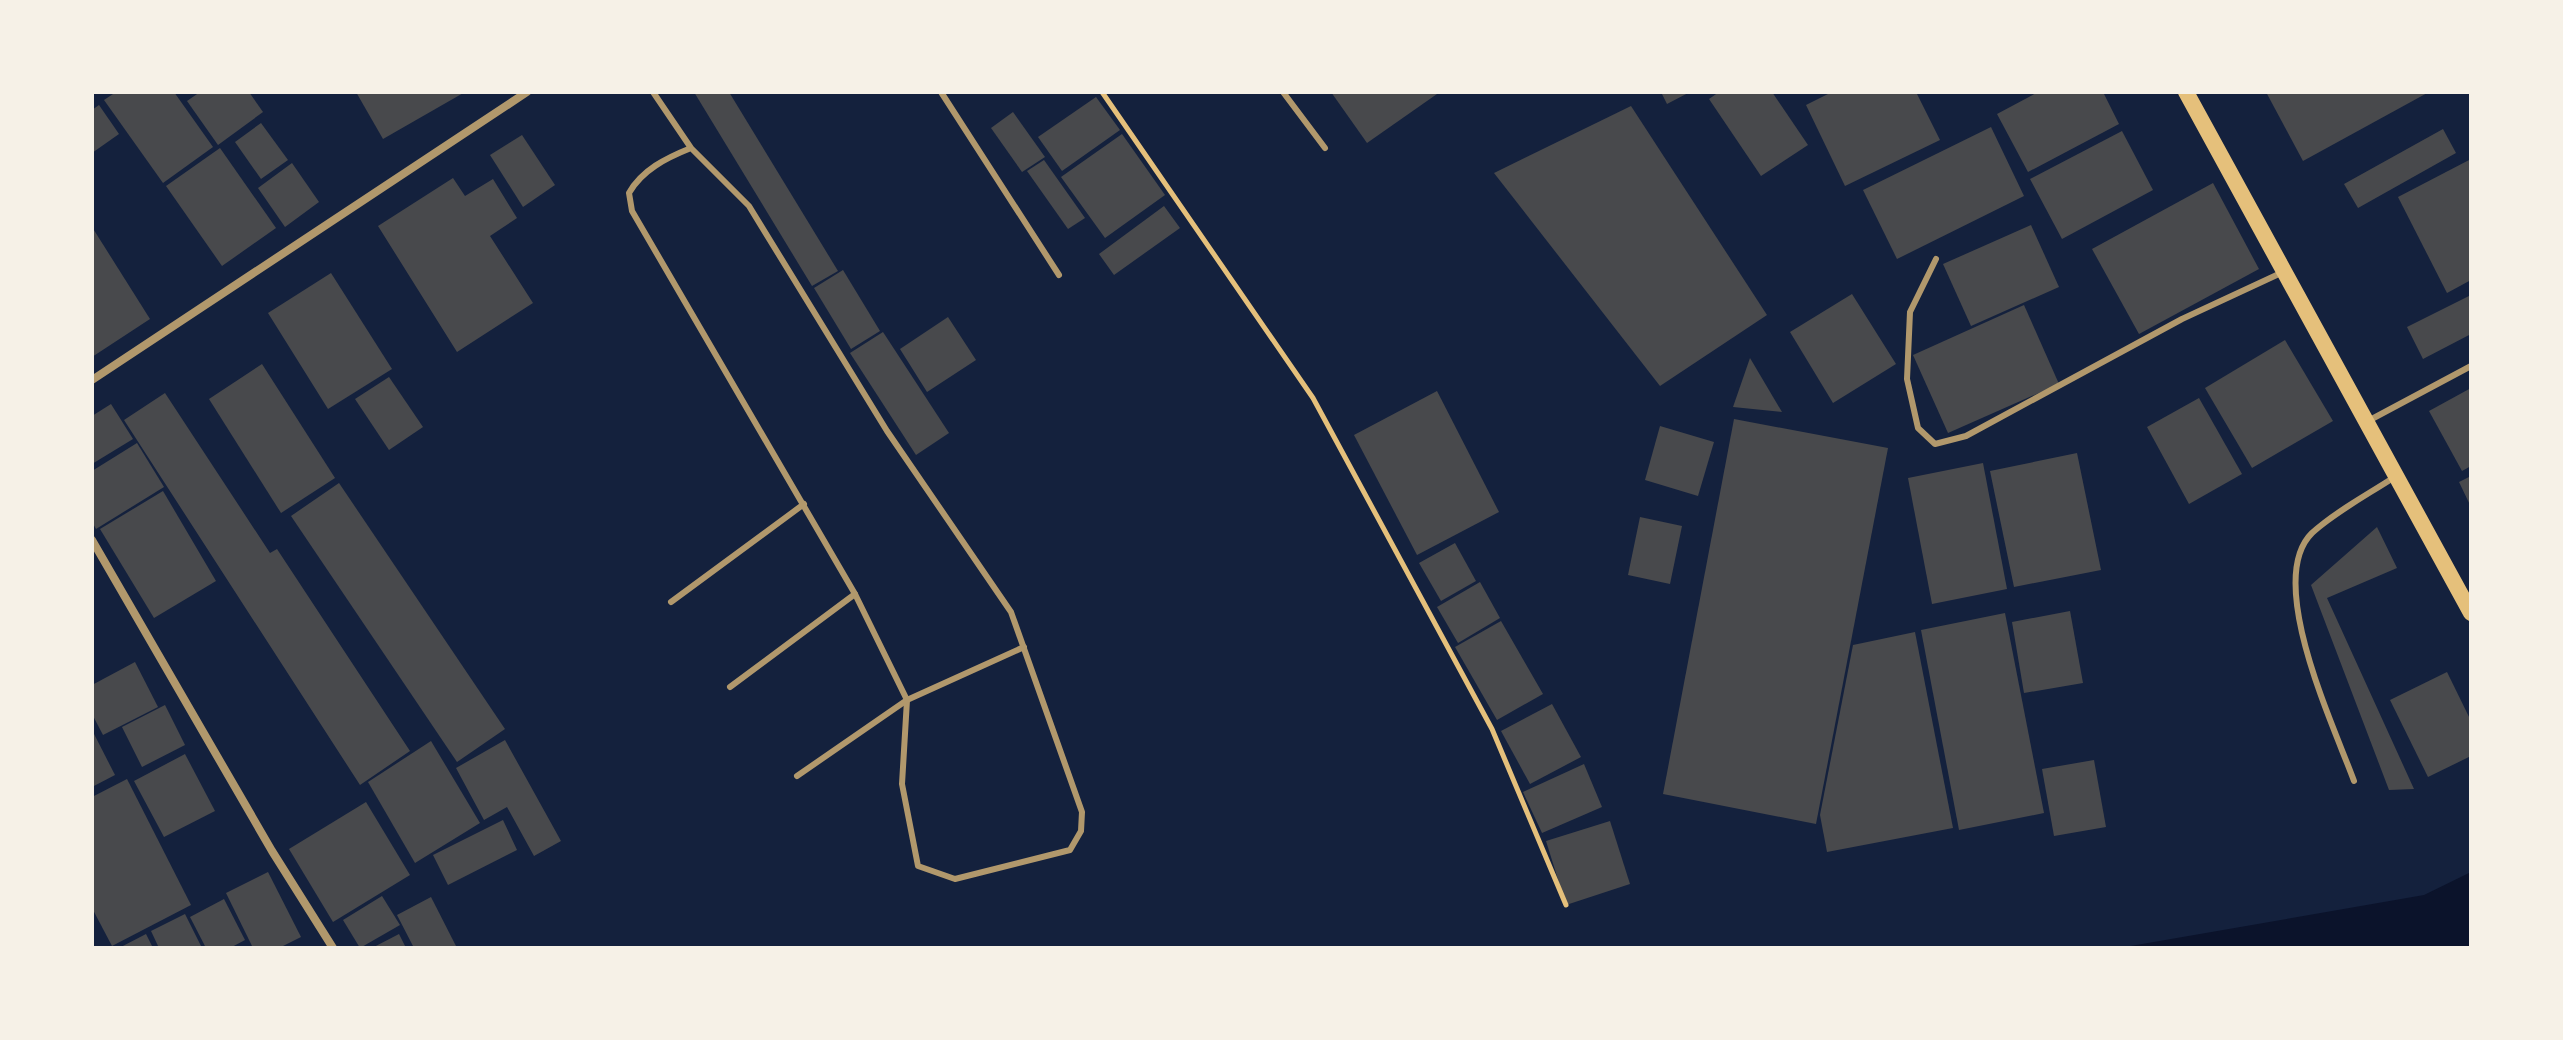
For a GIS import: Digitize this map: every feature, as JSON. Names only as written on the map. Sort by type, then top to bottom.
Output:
[{"type":"main road","points":[[2186,92],[2470,613]]},
{"type":"street","points":[[92,380],[527,92]]},
{"type":"street","points":[[92,540],[264,838],[333,948]]},
{"type":"lane","points":[[653,92],[691,148],[749,206],[887,431],[1011,612],[1082,812],[1081,831],[1070,850],[955,879],[918,866],[902,784],[907,700],[855,594],[632,211],[629,193],[638,178],[670,156],[691,148]]},
{"type":"lane","points":[[941,92],[1059,275]]},
{"type":"lane","points":[[1283,92],[1325,148]]},
{"type":"lane","points":[[1936,259],[1910,312],[1907,379],[1918,428],[1935,444],[1966,436],[2182,319],[2284,271]]},
{"type":"lane","points":[[2366,422],[2471,366]]},
{"type":"lane","points":[[2354,781],[2302,636],[2293,587],[2295,561],[2311,534],[2396,476]]},
{"type":"lane","points":[[671,602],[804,504]]},
{"type":"lane","points":[[730,687],[855,594]]},
{"type":"lane","points":[[797,776],[907,700],[1024,647]]},
{"type":"path","points":[[1102,92],[1313,398],[1492,729],[1566,905]]},
{"type":"water","points":[[2471,872],[2471,948],[2119,948],[2424,895]]},
{"type":"building","points":[[116,92],[174,92],[213,147],[163,183],[104,100]]},
{"type":"building","points":[[200,92],[249,92],[263,112],[218,145],[187,101]]},
{"type":"building","points":[[356,92],[465,92],[383,139]]},
{"type":"building","points":[[694,92],[729,92],[838,271],[812,286]]},
{"type":"building","points":[[1331,92],[1435,92],[1437,94],[1367,143]]},
{"type":"building","points":[[1661,92],[1690,92],[1667,104]]},
{"type":"building","points":[[1719,92],[1772,92],[1808,145],[1761,176],[1709,99]]},
{"type":"building","points":[[1832,92],[1916,92],[1940,140],[1845,186],[1806,105]]},
{"type":"building","points":[[2038,92],[2103,92],[2119,124],[2028,172],[1997,114]]},
{"type":"building","points":[[2266,92],[2429,92],[2303,161]]},
{"type":"building","points":[[1096,97],[1120,130],[1062,171],[1038,137]]},
{"type":"building","points":[[99,105],[119,134],[92,153],[92,110]]},
{"type":"building","points":[[1631,106],[1767,315],[1660,386],[1494,173]]},
{"type":"building","points":[[1013,112],[1045,157],[1022,172],[991,128]]},
{"type":"building","points":[[261,123],[288,160],[261,179],[235,142]]},
{"type":"building","points":[[1991,127],[2024,196],[1897,259],[1863,190]]},
{"type":"building","points":[[2443,129],[2456,153],[2358,208],[2344,184]]},
{"type":"building","points":[[2122,131],[2153,190],[2062,239],[2030,179]]},
{"type":"building","points":[[1122,134],[1165,195],[1105,238],[1061,177]]},
{"type":"building","points":[[522,135],[555,185],[523,207],[490,155]]},
{"type":"building","points":[[220,148],[276,228],[222,266],[166,186]]},
{"type":"building","points":[[2471,159],[2471,280],[2447,293],[2398,197]]},
{"type":"building","points":[[1044,160],[1085,218],[1068,229],[1027,171]]},
{"type":"building","points":[[292,163],[319,202],[285,227],[258,188]]},
{"type":"building","points":[[453,178],[465,196],[493,179],[517,218],[490,236],[533,303],[457,352],[378,226]]},
{"type":"building","points":[[2213,183],[2259,269],[2139,334],[2092,249]]},
{"type":"building","points":[[1164,206],[1180,228],[1114,275],[1099,254]]},
{"type":"building","points":[[2031,225],[2059,287],[1971,326],[1943,264]]},
{"type":"building","points":[[92,227],[150,319],[92,357]]},
{"type":"building","points":[[843,270],[880,331],[851,349],[814,288]]},
{"type":"building","points":[[331,273],[392,369],[328,409],[268,313]]},
{"type":"building","points":[[1852,294],[1896,364],[1833,403],[1790,332]]},
{"type":"building","points":[[2471,295],[2471,334],[2423,359],[2407,327]]},
{"type":"building","points":[[2024,305],[2059,384],[1948,433],[1913,355]]},
{"type":"building","points":[[948,317],[976,360],[927,392],[900,349]]},
{"type":"building","points":[[883,332],[949,433],[916,455],[850,353]]},
{"type":"building","points":[[2285,340],[2333,421],[2252,468],[2205,388]]},
{"type":"building","points":[[1750,358],[1782,412],[1733,407]]},
{"type":"building","points":[[262,364],[335,478],[281,513],[209,399]]},
{"type":"building","points":[[389,377],[423,427],[389,450],[355,399]]},
{"type":"building","points":[[2471,388],[2471,466],[2462,471],[2429,411]]},
{"type":"building","points":[[1437,391],[1499,512],[1417,555],[1354,435]]},
{"type":"building","points":[[165,393],[270,553],[277,549],[410,751],[360,785],[124,420]]},
{"type":"building","points":[[2199,398],[2242,474],[2189,504],[2147,427]]},
{"type":"building","points":[[111,404],[133,439],[92,464],[92,416]]},
{"type":"building","points":[[1734,419],[1888,448],[1816,824],[1663,794]]},
{"type":"building","points":[[1660,426],[1714,442],[1698,496],[1645,480]]},
{"type":"building","points":[[137,443],[164,487],[96,529],[92,522],[92,471]]},
{"type":"building","points":[[2077,453],[2101,570],[2014,587],[1990,471]]},
{"type":"building","points":[[1983,463],[2007,589],[1932,604],[1908,478]]},
{"type":"building","points":[[2471,476],[2471,507],[2459,482]]},
{"type":"building","points":[[339,483],[505,729],[457,762],[291,516]]},
{"type":"building","points":[[163,491],[216,581],[154,618],[100,529]]},
{"type":"building","points":[[1640,517],[1682,526],[1670,584],[1628,575]]},
{"type":"building","points":[[2377,527],[2397,568],[2327,598],[2414,789],[2389,790],[2311,585]]},
{"type":"building","points":[[1455,543],[1476,581],[1441,601],[1419,563]]},
{"type":"building","points":[[1480,582],[1500,618],[1458,643],[1437,607]]},
{"type":"building","points":[[2070,611],[2083,683],[2024,693],[2012,622]]},
{"type":"building","points":[[2005,613],[2044,813],[1959,830],[1921,630]]},
{"type":"building","points":[[1501,621],[1543,694],[1497,720],[1455,647]]},
{"type":"building","points":[[1915,632],[1953,828],[1827,852],[1820,815],[1853,645]]},
{"type":"building","points":[[135,662],[158,707],[103,735],[92,714],[92,685]]},
{"type":"building","points":[[2447,672],[2471,721],[2471,756],[2428,777],[2390,700]]},
{"type":"building","points":[[1552,704],[1581,757],[1530,784],[1501,731]]},
{"type":"building","points":[[165,705],[185,745],[142,767],[122,727]]},
{"type":"building","points":[[92,730],[115,775],[92,787]]},
{"type":"building","points":[[505,740],[561,841],[534,856],[507,807],[484,820],[456,768]]},
{"type":"building","points":[[431,741],[480,823],[415,863],[368,782]]},
{"type":"building","points":[[185,754],[215,811],[164,837],[134,781]]},
{"type":"building","points":[[2094,760],[2106,827],[2054,836],[2042,769]]},
{"type":"building","points":[[1584,764],[1602,807],[1542,833],[1523,792]]},
{"type":"building","points":[[127,779],[191,905],[112,946],[92,908],[92,797]]},
{"type":"building","points":[[366,802],[410,875],[333,922],[289,849]]},
{"type":"building","points":[[503,820],[517,850],[448,885],[433,855]]},
{"type":"building","points":[[1610,821],[1630,884],[1566,905],[1546,841]]},
{"type":"building","points":[[268,872],[301,937],[279,948],[253,948],[226,893]]},
{"type":"building","points":[[382,896],[400,925],[360,948],[343,920]]},
{"type":"building","points":[[431,897],[457,948],[414,948],[397,915]]},
{"type":"building","points":[[224,899],[245,940],[230,948],[206,948],[190,917]]},
{"type":"building","points":[[185,914],[202,948],[159,948],[151,931]]},
{"type":"building","points":[[146,934],[153,948],[119,948]]},
{"type":"building","points":[[399,934],[406,948],[372,948]]}]
